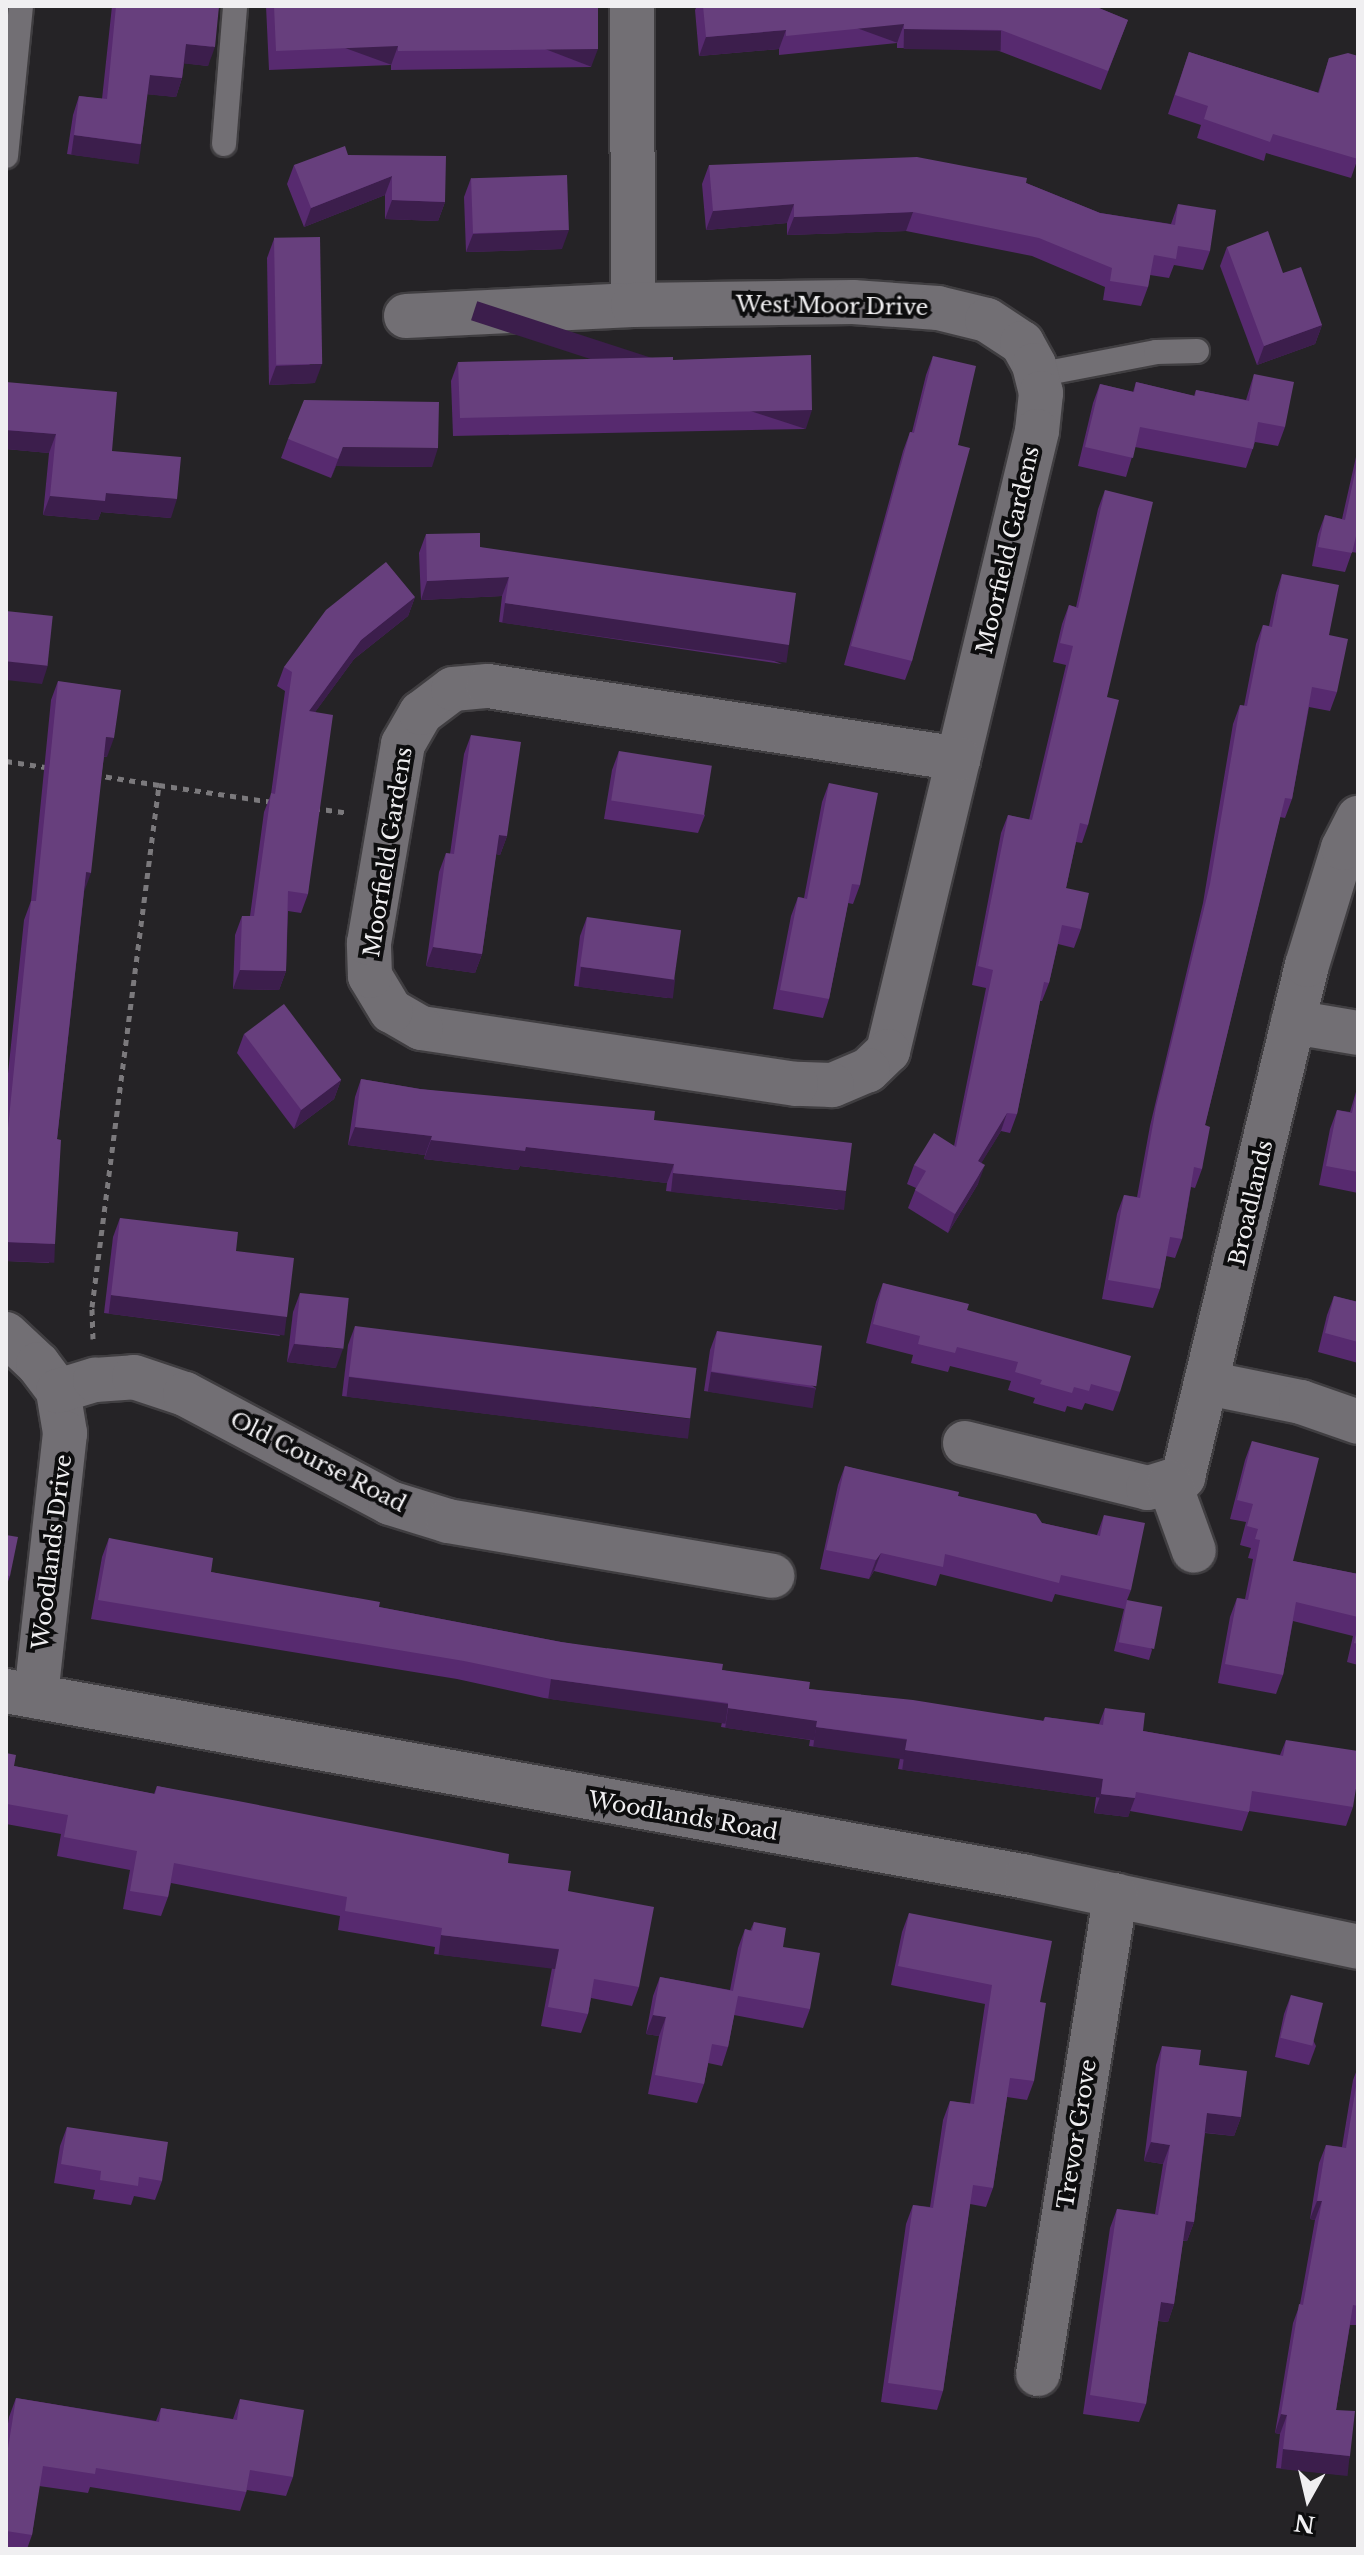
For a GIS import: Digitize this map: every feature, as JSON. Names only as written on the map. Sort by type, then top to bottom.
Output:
[{"type":"street","points":[[632,6],[633,305]]},
{"type":"street","name":"West Moor Drive","points":[[406,316],[633,305],[853,302],[938,308],[987,320],[1029,359]]},
{"type":"street","name":"Moorfield Gardens","points":[[958,759],[488,686],[453,689],[421,713],[403,744],[369,943],[370,976],[391,1011],[421,1028],[796,1084],[832,1085],[868,1070],[888,1051],[1037,431],[1041,393],[1029,359]]},
{"type":"street","name":"Broadlands","points":[[1169,1482],[1183,1477],[1293,1022],[1343,848],[1358,818]]},
{"type":"street","points":[[1293,1022],[1358,1033]]},
{"type":"street","name":"Woodlands Drive","points":[[6,1334],[38,1364],[76,1386],[65,1433],[64,1465],[21,1693]]},
{"type":"street","name":"Old Course Road","points":[[76,1386],[134,1377],[185,1394],[390,1503],[448,1521],[772,1576]]},
{"type":"street","points":[[1207,1383],[1301,1402],[1358,1422]]},
{"type":"street","points":[[965,1443],[1148,1488],[1169,1482],[1194,1551]]},
{"type":"street","name":"Woodlands Road","points":[[21,1693],[1116,1895],[1358,1947]]},
{"type":"street","name":"Trevor Grove","points":[[1038,2374],[1116,1895]]},
{"type":"lane","points":[[6,156],[21,6]]},
{"type":"lane","points":[[224,144],[235,6]]},
{"type":"lane","points":[[1029,359],[1197,351]]},
{"type":"path","points":[[6,761],[67,771]]},
{"type":"path","points":[[82,773],[282,803]]},
{"type":"path","points":[[76,1386],[92,1307],[159,785]]},
{"type":"path","points":[[313,808],[390,819]]},
{"type":"building","points":[[116,6],[219,6],[215,47],[186,44],[182,78],[150,75],[141,144],[74,135],[79,96],[107,99]]},
{"type":"building","points":[[274,6],[598,6],[598,49],[398,51],[398,46],[276,51]]},
{"type":"building","points":[[703,6],[1094,6],[1128,20],[1108,71],[1001,30],[904,29],[904,24],[786,36],[786,30],[706,37]]},
{"type":"building","points":[[1189,52],[1319,93],[1329,58],[1348,53],[1358,56],[1358,159],[1273,134],[1270,142],[1204,119],[1208,106],[1175,95]]},
{"type":"building","points":[[345,146],[348,155],[446,156],[445,202],[392,200],[392,176],[311,208],[294,165]]},
{"type":"building","points":[[917,157],[1027,178],[1026,183],[1100,213],[1175,225],[1178,204],[1216,210],[1210,251],[1178,246],[1176,259],[1154,255],[1148,287],[1110,281],[1112,268],[1039,238],[913,212],[794,217],[794,204],[713,211],[709,165]]},
{"type":"building","points":[[567,175],[569,230],[473,233],[471,178]]},
{"type":"building","points":[[1268,231],[1283,273],[1301,267],[1322,325],[1264,346],[1227,247]]},
{"type":"building","points":[[320,237],[322,364],[276,365],[274,238]]},
{"type":"building","points":[[811,355],[812,410],[460,418],[458,362]]},
{"type":"building","points":[[933,356],[976,366],[958,445],[970,448],[912,661],[851,646],[910,432],[914,433]]},
{"type":"building","points":[[1254,374],[1294,382],[1285,427],[1258,422],[1253,449],[1140,427],[1133,458],[1085,447],[1100,384],[1134,392],[1136,382],[1195,396],[1196,390],[1249,401]]},
{"type":"building","points":[[6,382],[117,392],[112,451],[181,457],[177,499],[106,493],[105,501],[50,496],[56,434],[6,430]]},
{"type":"building","points":[[304,400],[439,402],[438,448],[343,447],[338,459],[288,439]]},
{"type":"building","points":[[1358,458],[1358,533],[1352,553],[1318,547],[1325,515],[1345,520]]},
{"type":"building","points":[[1105,490],[1153,502],[1107,697],[1119,700],[1088,825],[1080,823],[1066,888],[1089,893],[1081,929],[1062,925],[1049,983],[1044,982],[1017,1114],[1007,1113],[978,1161],[985,1165],[955,1214],[915,1190],[926,1171],[914,1165],[934,1133],[956,1147],[993,970],[978,966],[1008,815],[1032,820],[1073,646],[1060,643],[1069,605],[1078,608]]},
{"type":"building","points":[[480,533],[480,547],[796,593],[789,645],[505,603],[509,577],[427,581],[426,534]]},
{"type":"building","points":[[386,562],[415,597],[361,640],[309,711],[333,715],[308,894],[288,891],[286,971],[240,970],[242,916],[254,916],[271,793],[275,794],[292,672],[284,667],[326,610]]},
{"type":"building","points":[[1282,574],[1339,585],[1329,635],[1348,639],[1337,692],[1312,687],[1292,799],[1285,798],[1205,1125],[1210,1127],[1202,1169],[1194,1167],[1182,1239],[1170,1237],[1160,1289],[1108,1280],[1124,1195],[1140,1198],[1156,1107],[1210,884],[1240,705],[1247,706],[1263,625],[1272,627]]},
{"type":"building","points":[[6,611],[53,616],[48,666],[6,661]]},
{"type":"building","points":[[58,681],[121,690],[114,738],[106,737],[91,873],[86,872],[57,1139],[61,1140],[55,1244],[6,1242],[6,1148],[31,901],[36,901]]},
{"type":"building","points":[[471,735],[521,742],[507,836],[499,835],[482,954],[433,947],[446,853],[454,854]]},
{"type":"building","points":[[619,751],[712,766],[704,815],[611,800]]},
{"type":"building","points":[[829,783],[878,793],[860,885],[852,884],[829,999],[780,990],[798,897],[807,899]]},
{"type":"building","points":[[587,917],[681,930],[674,980],[580,967]]},
{"type":"building","points":[[284,1004],[341,1080],[301,1110],[244,1034]]},
{"type":"building","points":[[361,1079],[420,1089],[655,1111],[654,1120],[852,1143],[846,1191],[673,1173],[674,1164],[526,1147],[525,1151],[355,1127]]},
{"type":"building","points":[[1358,1086],[1358,1172],[1326,1166],[1337,1110],[1352,1113]]},
{"type":"building","points":[[120,1218],[238,1232],[236,1251],[294,1258],[287,1317],[111,1295]]},
{"type":"building","points":[[883,1283],[969,1304],[967,1310],[1131,1356],[1120,1392],[1091,1384],[1089,1391],[1074,1387],[1072,1393],[1040,1384],[1042,1380],[1015,1372],[1018,1362],[957,1347],[955,1353],[918,1344],[920,1336],[873,1324]]},
{"type":"building","points":[[300,1293],[349,1298],[343,1349],[295,1344]]},
{"type":"building","points":[[1334,1296],[1358,1302],[1358,1342],[1325,1333]]},
{"type":"building","points":[[355,1326],[696,1368],[690,1419],[349,1377]]},
{"type":"building","points":[[717,1331],[822,1346],[816,1386],[711,1372]]},
{"type":"building","points":[[1252,1441],[1319,1458],[1293,1561],[1358,1574],[1358,1617],[1296,1602],[1283,1675],[1225,1664],[1237,1598],[1248,1600],[1260,1540],[1255,1539],[1258,1529],[1247,1526],[1253,1504],[1237,1500]]},
{"type":"building","points":[[845,1466],[959,1492],[958,1496],[1036,1514],[1042,1523],[1100,1536],[1104,1515],[1145,1523],[1131,1590],[1061,1575],[1059,1583],[945,1554],[943,1567],[881,1553],[876,1560],[826,1550]]},
{"type":"building","points":[[6,1535],[18,1537],[10,1576],[6,1575]]},
{"type":"building","points":[[109,1538],[213,1558],[211,1572],[380,1602],[379,1607],[561,1642],[723,1664],[722,1670],[810,1682],[809,1689],[913,1700],[1044,1721],[1045,1717],[1103,1725],[1105,1708],[1145,1713],[1143,1731],[1283,1756],[1286,1740],[1358,1751],[1353,1807],[1252,1791],[1249,1812],[1136,1792],[1135,1798],[1101,1794],[1103,1779],[905,1750],[907,1739],[816,1727],[817,1721],[728,1708],[728,1703],[551,1679],[464,1661],[98,1600]]},
{"type":"building","points":[[1127,1600],[1162,1607],[1154,1649],[1119,1642]]},
{"type":"building","points":[[6,1753],[16,1755],[14,1766],[155,1794],[157,1786],[238,1801],[509,1854],[508,1863],[571,1871],[568,1891],[654,1907],[639,1987],[594,1979],[588,2014],[548,2007],[559,1949],[441,1935],[442,1928],[345,1911],[347,1897],[174,1863],[168,1897],[130,1891],[137,1851],[64,1837],[68,1815],[7,1804],[6,1808]]},
{"type":"building","points":[[909,1913],[1052,1941],[1040,2002],[1046,2003],[1034,2081],[1010,2078],[993,2188],[973,2185],[943,2391],[888,2383],[913,2205],[933,2208],[950,2101],[974,2104],[992,1985],[898,1966]]},
{"type":"building","points":[[754,1922],[786,1928],[783,1947],[820,1953],[810,2009],[738,1996],[728,2047],[712,2044],[704,2084],[655,2075],[666,2017],[653,2015],[660,1977],[733,1991],[745,1929],[752,1931]]},
{"type":"building","points":[[1291,1995],[1323,2003],[1312,2046],[1280,2038]]},
{"type":"building","points":[[1162,2046],[1201,2050],[1199,2065],[1247,2071],[1241,2117],[1207,2113],[1194,2222],[1186,2221],[1174,2304],[1161,2302],[1146,2404],[1090,2395],[1117,2209],[1158,2215],[1170,2145],[1151,2142]]},
{"type":"building","points":[[1358,2074],[1358,2306],[1353,2305],[1336,2410],[1355,2411],[1350,2456],[1283,2449],[1287,2415],[1281,2414],[1299,2304],[1303,2305],[1322,2201],[1317,2201],[1326,2145],[1346,2148]]},
{"type":"building","points":[[67,2127],[168,2142],[162,2181],[139,2177],[138,2186],[100,2180],[101,2171],[61,2164]]},
{"type":"building","points":[[16,2398],[159,2422],[161,2408],[237,2420],[240,2399],[304,2410],[293,2477],[250,2470],[246,2492],[96,2468],[95,2474],[43,2466],[32,2535],[6,2531],[6,2461]]}]
